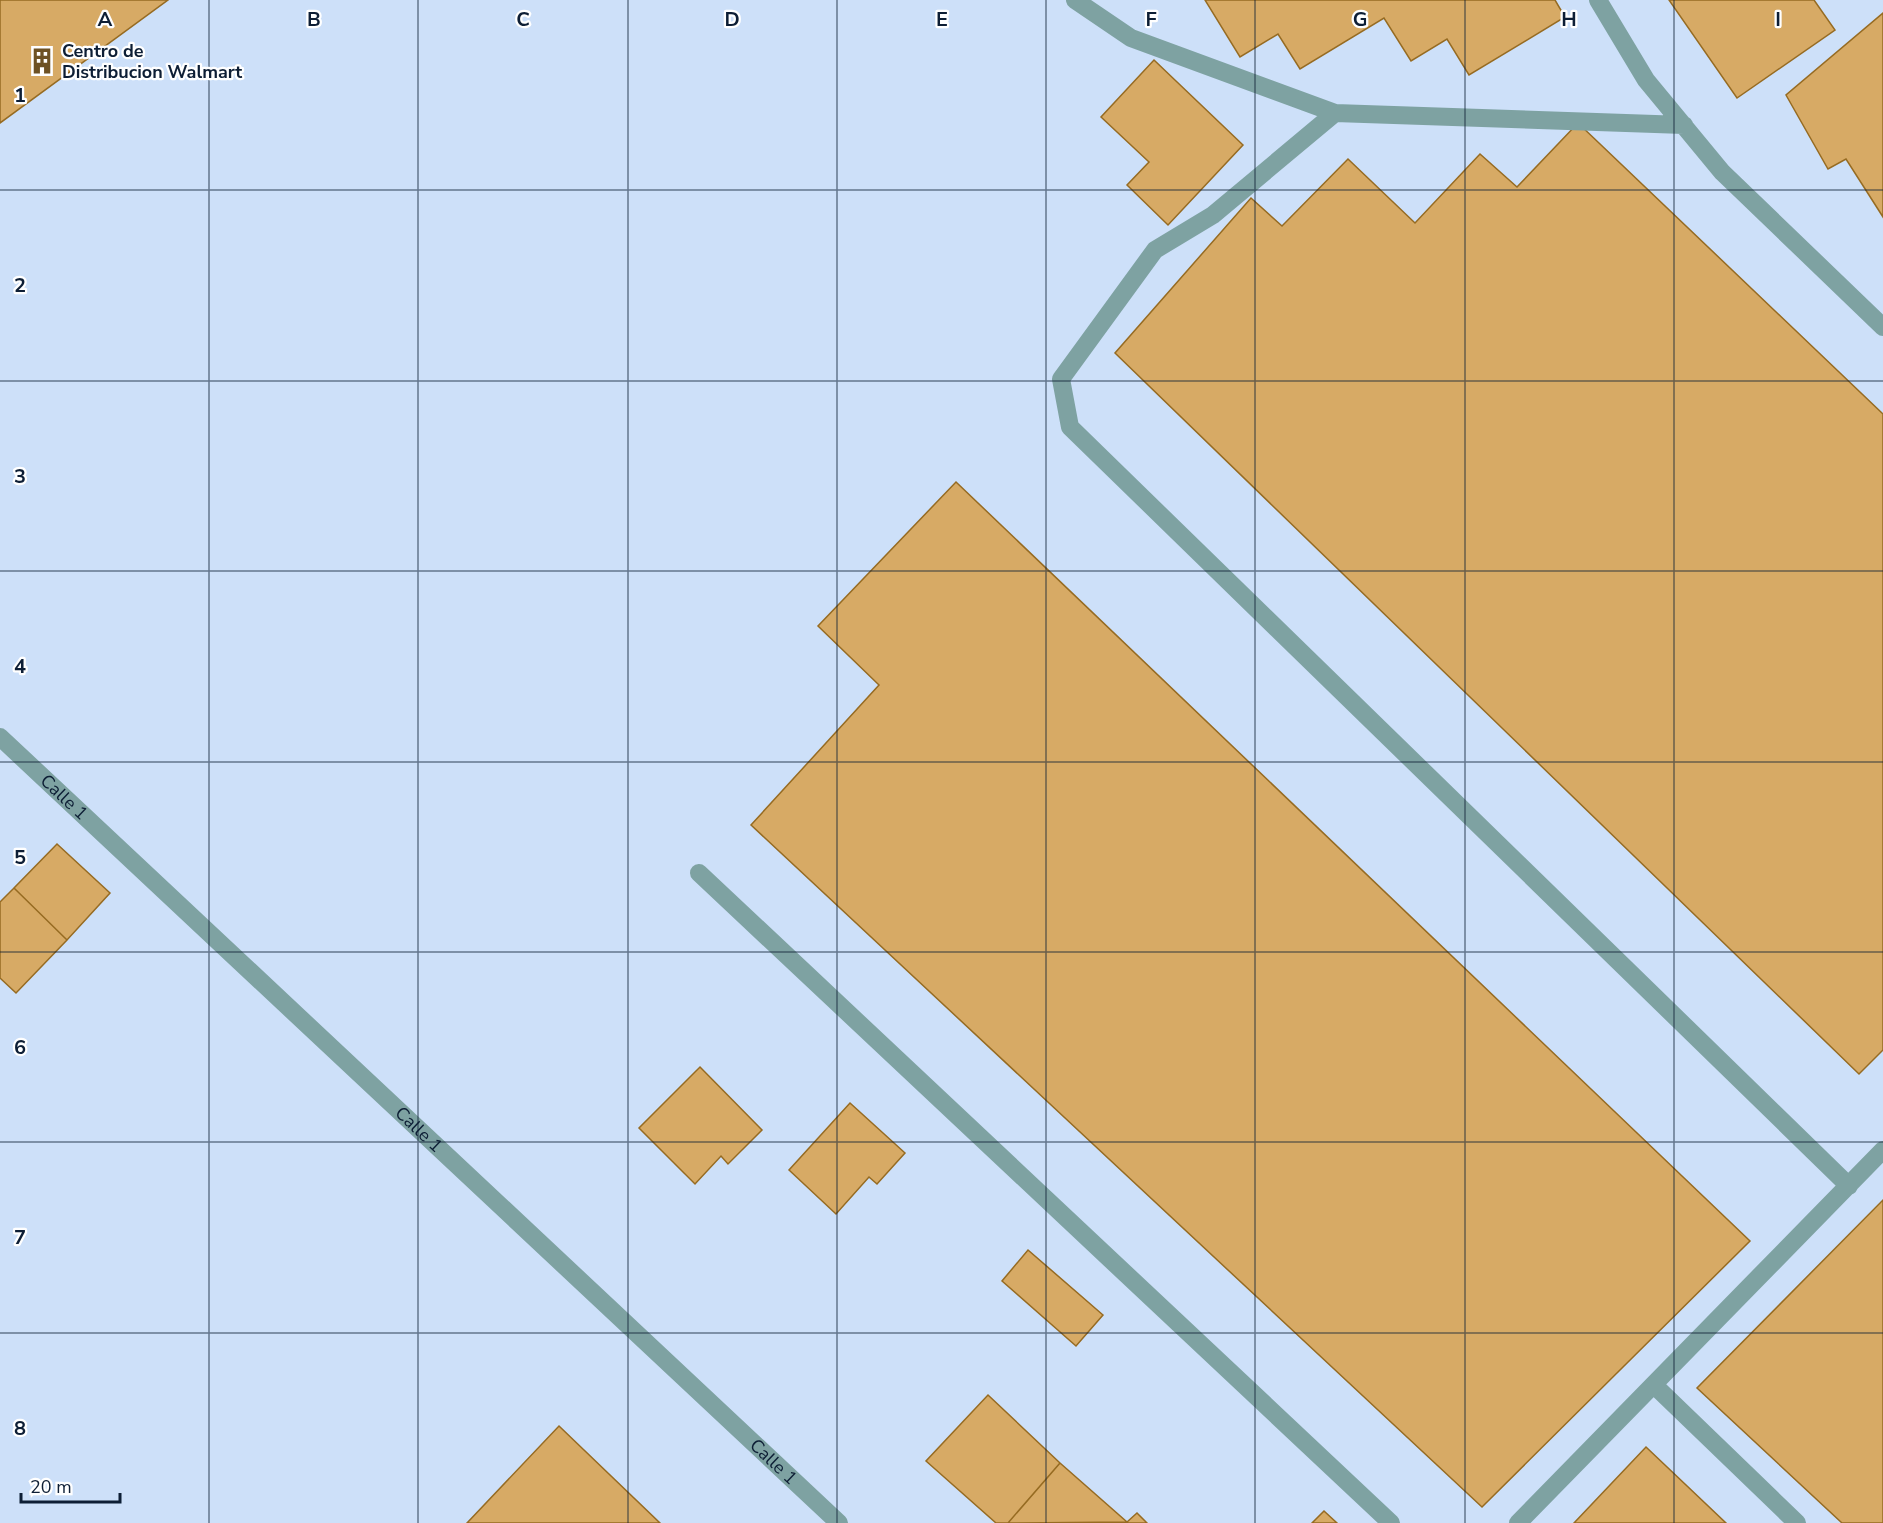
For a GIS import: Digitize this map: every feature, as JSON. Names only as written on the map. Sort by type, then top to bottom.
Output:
[{"type":"street","points":[[1075,0],[1131,38],[1335,112],[1684,126]]},
{"type":"street","points":[[1598,0],[1646,80],[1722,172],[1883,327]]},
{"type":"street","points":[[1335,112],[1213,215],[1155,250],[1061,379],[1070,427],[1849,1186]]},
{"type":"street","name":"Calle 1","points":[[0,737],[839,1523]]},
{"type":"street","points":[[699,873],[1391,1523]]},
{"type":"street","points":[[1518,1523],[1883,1150]]},
{"type":"street","points":[[1654,1385],[1797,1523]]},
{"type":"building","name":"Centro de Distribucion Walmart","points":[[0,0],[168,0],[0,123]]},
{"type":"building","points":[[1205,0],[1555,0],[1565,17],[1469,75],[1447,39],[1411,61],[1384,18],[1300,69],[1278,34],[1240,57]]},
{"type":"building","points":[[1669,0],[1814,0],[1835,30],[1737,98]]},
{"type":"building","points":[[1883,13],[1883,217],[1846,159],[1828,169],[1786,95]]},
{"type":"building","points":[[1154,60],[1243,145],[1168,225],[1127,185],[1149,162],[1101,117]]},
{"type":"building","points":[[1578,123],[1883,414],[1883,1050],[1859,1074],[1115,353],[1251,198],[1282,226],[1348,159],[1415,223],[1480,154],[1517,187]]},
{"type":"building","points":[[956,482],[1750,1241],[1482,1507],[751,825],[879,685],[818,626]]},
{"type":"building","points":[[57,844],[110,893],[67,940],[14,888]]},
{"type":"building","points":[[14,888],[67,940],[16,993],[0,978],[0,902]]},
{"type":"building","points":[[700,1067],[762,1130],[728,1164],[721,1156],[695,1184],[639,1128]]},
{"type":"building","points":[[850,1103],[905,1153],[877,1184],[869,1177],[836,1214],[789,1170]]},
{"type":"building","points":[[1883,1200],[1883,1523],[1842,1523],[1697,1388]]},
{"type":"building","points":[[1028,1250],[1103,1315],[1076,1346],[1002,1281]]},
{"type":"building","points":[[988,1395],[1060,1463],[1008,1523],[996,1523],[926,1461]]},
{"type":"building","points":[[559,1426],[660,1523],[467,1523]]},
{"type":"building","points":[[1646,1447],[1726,1523],[1574,1523]]},
{"type":"building","points":[[1060,1463],[1127,1522],[1008,1523]]},
{"type":"building","points":[[1324,1511],[1337,1523],[1312,1523]]},
{"type":"building","points":[[1137,1513],[1147,1523],[1126,1523],[1127,1522]]},
{"type":"place","name":"Centro de Distribucion Walmart","points":[[42,61]]}]
